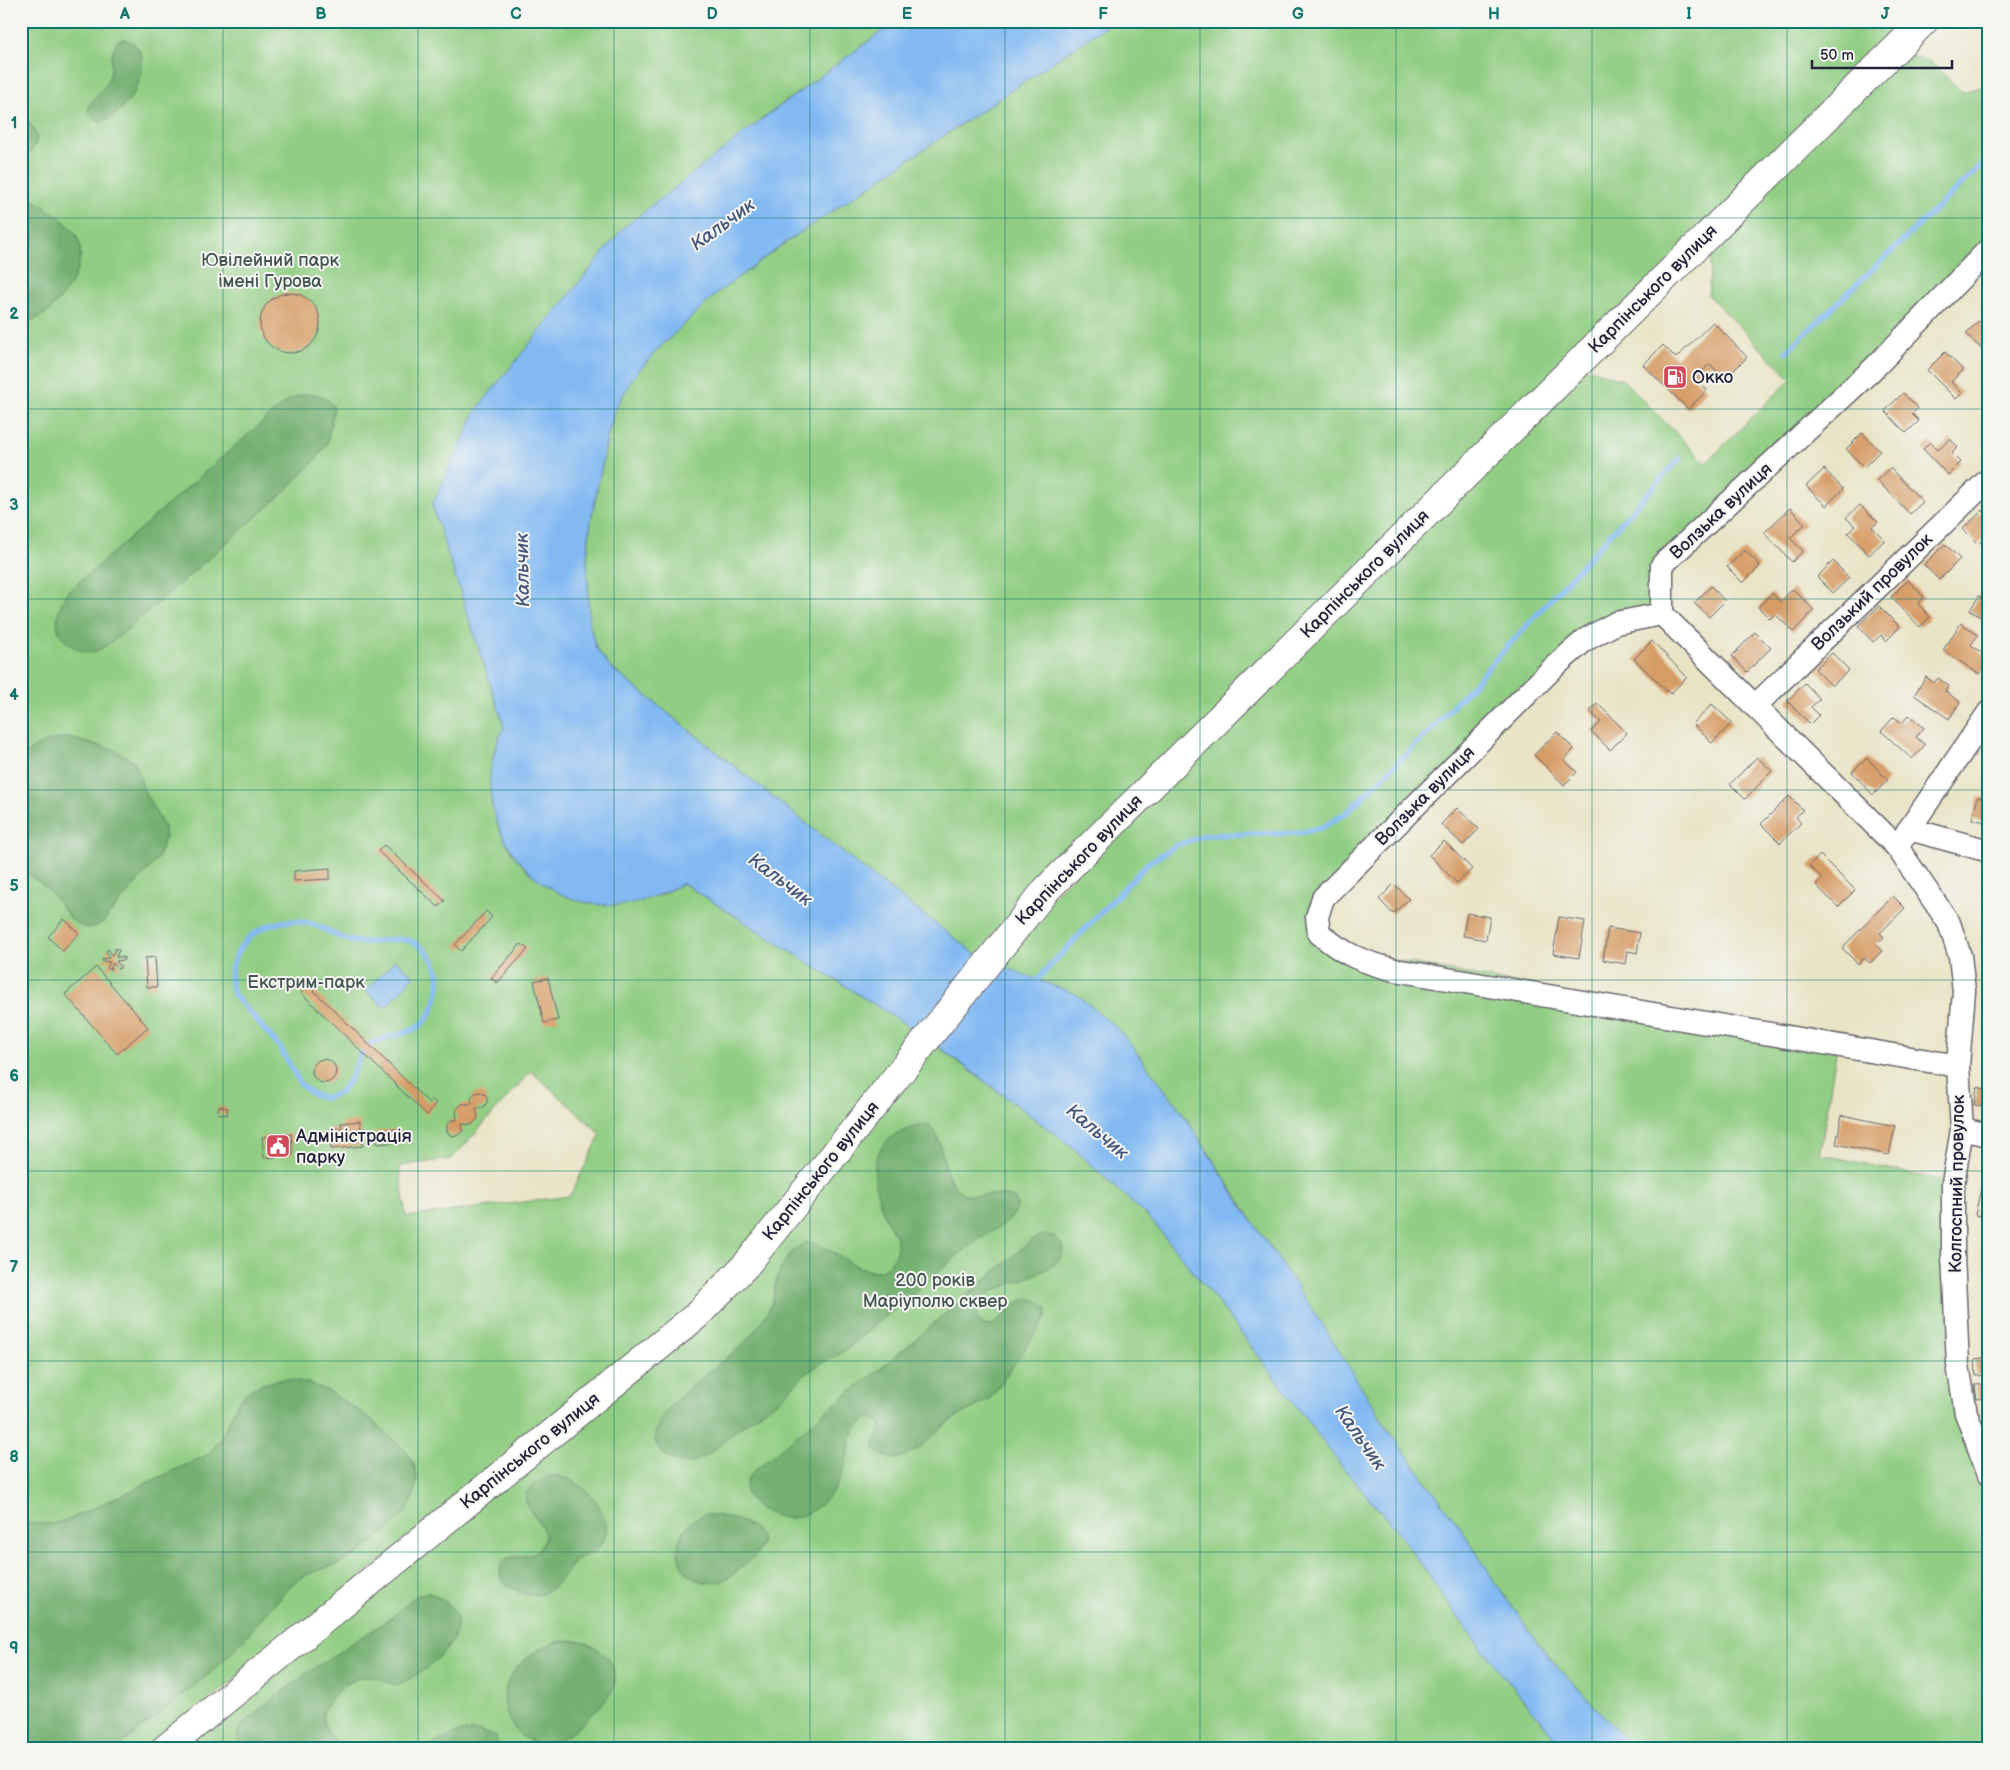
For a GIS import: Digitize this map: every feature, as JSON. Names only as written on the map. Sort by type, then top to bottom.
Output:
[{"type":"street","name":"Карпінського вулиця","points":[[165,1749],[696,1316],[746,1265],[998,947],[1046,890],[1924,21]]},
{"type":"street","name":"Волзька вулиця","points":[[1958,1066],[1395,970],[1362,961],[1338,949],[1319,933],[1317,917],[1323,898],[1555,666],[1585,640],[1616,623],[1662,614],[1662,565],[1876,366],[1989,249]]},
{"type":"street","name":"Волзький провулок","points":[[1755,706],[1989,478]]},
{"type":"street","name":"Колгоспний провулок","points":[[1662,614],[1755,706],[1903,838],[1948,923],[1960,956],[1964,991],[1958,1066],[1962,1129],[1953,1183],[1953,1255],[1958,1365],[1966,1413],[1989,1475]]},
{"type":"street","points":[[1989,712],[1903,838],[1989,851]]},
{"type":"street","points":[[1962,1129],[1989,1135]]},
{"type":"street","points":[[1966,1413],[1989,1419]]},
{"type":"green space","name":"Ювілейний парк імені Гурова","points":[[21,21],[896,21],[769,114],[432,505],[504,726],[494,751],[500,831],[513,855],[532,875],[659,896],[683,883],[919,1033],[739,1259],[691,1308],[150,1749],[21,1749]],"holes":[[[531,1071],[601,1134],[570,1196],[406,1217],[399,1166],[452,1159]]]},
{"type":"green space","points":[[1114,21],[1913,21],[981,958],[866,871],[610,667],[596,648],[589,623],[587,555],[591,520],[608,434],[617,405],[634,376],[660,347],[717,293],[782,245]]},
{"type":"green space","points":[[124,39],[136,46],[142,56],[139,82],[132,96],[122,108],[111,117],[99,122],[88,113],[89,108],[93,100],[107,84],[115,45],[118,40]]},
{"type":"green space","points":[[1901,53],[1931,62],[1962,92],[1984,86],[1989,82],[1989,249],[1663,565],[1662,614],[1585,640],[1317,917],[1338,949],[1837,1046],[1820,1154],[1953,1183],[1958,1365],[1989,1475],[1989,1749],[1634,1749],[1547,1655],[1498,1587],[1460,1527],[1389,1431],[1182,1112],[1119,1030],[993,964],[1028,921],[1585,367],[1623,380],[1706,463],[1791,379],[1708,295],[1713,240]]},
{"type":"green space","points":[[21,110],[35,131],[37,140],[31,152],[21,154]]},
{"type":"green space","points":[[21,192],[51,211],[71,228],[80,245],[80,255],[74,277],[61,298],[43,315],[21,323]]},
{"type":"green space","points":[[305,394],[322,396],[334,408],[327,444],[314,462],[279,497],[108,644],[99,650],[88,653],[72,646],[65,640],[60,634],[57,621],[60,606],[68,592],[274,412],[289,400]]},
{"type":"green space","points":[[69,738],[113,749],[135,762],[145,793],[164,827],[165,838],[158,858],[102,923],[93,927],[85,927],[71,919],[46,888],[21,869],[21,760],[42,743]]},
{"type":"green space","name":"200 років Маріуполю сквер","points":[[933,1043],[1071,1146],[1151,1220],[1214,1297],[1340,1464],[1398,1532],[1468,1631],[1564,1749],[165,1749],[696,1316]]},
{"type":"green space","points":[[927,1124],[937,1136],[946,1168],[955,1187],[968,1195],[1003,1195],[1010,1197],[1015,1200],[1016,1211],[1008,1221],[961,1253],[910,1298],[848,1348],[809,1371],[780,1399],[739,1428],[705,1456],[689,1463],[671,1459],[664,1454],[656,1443],[656,1430],[663,1417],[688,1389],[733,1353],[755,1330],[772,1303],[776,1280],[781,1268],[793,1251],[803,1244],[819,1245],[850,1263],[871,1271],[881,1270],[892,1261],[897,1242],[895,1234],[885,1217],[875,1183],[877,1156],[883,1146],[893,1137],[908,1129]]},
{"type":"green space","points":[[1043,1235],[1054,1236],[1062,1246],[1062,1255],[1056,1263],[1032,1276],[992,1291],[983,1298],[978,1308],[976,1317],[983,1325],[992,1326],[1018,1302],[1025,1299],[1040,1302],[1047,1310],[1046,1318],[992,1396],[982,1404],[949,1422],[914,1452],[904,1457],[884,1456],[874,1449],[876,1439],[882,1429],[879,1420],[870,1417],[853,1434],[839,1482],[827,1498],[813,1510],[795,1517],[784,1518],[767,1513],[753,1503],[746,1489],[747,1480],[753,1472],[843,1397],[878,1371],[1032,1240]]},
{"type":"green space","points":[[286,1379],[308,1383],[328,1391],[367,1416],[407,1452],[414,1465],[417,1479],[414,1495],[407,1510],[398,1521],[358,1554],[336,1565],[310,1573],[292,1584],[235,1649],[209,1674],[116,1749],[21,1749],[21,1523],[51,1524],[68,1520],[207,1455],[218,1442],[241,1398],[265,1383]]},
{"type":"green space","points":[[554,1475],[573,1481],[589,1494],[601,1509],[606,1527],[606,1535],[599,1547],[574,1562],[562,1578],[546,1592],[538,1595],[523,1594],[501,1580],[500,1568],[508,1558],[530,1554],[537,1550],[543,1542],[544,1533],[526,1500],[527,1491],[536,1483]]},
{"type":"green space","points":[[704,1514],[740,1521],[751,1526],[759,1533],[761,1541],[758,1551],[747,1563],[730,1577],[718,1582],[704,1582],[692,1577],[684,1569],[679,1558],[678,1546],[682,1534],[690,1523]]},
{"type":"green space","points":[[427,1592],[447,1603],[456,1615],[457,1628],[451,1642],[441,1656],[427,1668],[396,1685],[376,1677],[363,1677],[347,1684],[333,1696],[324,1711],[323,1718],[327,1730],[339,1749],[303,1749],[287,1745],[244,1749],[239,1745],[237,1735],[240,1727],[275,1697],[311,1670],[394,1616],[414,1598]]},
{"type":"green space","points":[[559,1641],[582,1641],[601,1651],[614,1668],[615,1683],[610,1693],[582,1724],[565,1737],[545,1743],[534,1742],[523,1737],[518,1733],[508,1716],[505,1703],[505,1691],[515,1670],[533,1653],[544,1647]]},
{"type":"green space","points":[[479,1731],[495,1737],[501,1749],[421,1749],[460,1732]]},
{"type":"water","name":"Кальчик","points":[[896,21],[1114,21],[782,245],[717,293],[660,347],[634,376],[617,405],[608,434],[591,520],[587,555],[589,623],[596,648],[610,667],[866,871],[981,958],[1078,995],[1119,1030],[1182,1112],[1234,1194],[1322,1324],[1389,1431],[1460,1527],[1498,1587],[1547,1655],[1634,1749],[1564,1749],[1468,1631],[1398,1532],[1340,1464],[1214,1297],[1151,1220],[1071,1146],[927,1038],[683,883],[656,896],[627,904],[607,905],[583,902],[561,894],[541,881],[523,865],[509,846],[498,825],[492,802],[490,778],[495,751],[504,726],[432,505],[477,409],[623,228],[769,114]]},
{"type":"water","points":[[395,960],[414,976],[385,1008],[366,991]]},
{"type":"building","points":[[1989,66],[1989,76],[1987,78],[1982,73]]},
{"type":"building","points":[[290,293],[306,298],[311,302],[315,307],[320,323],[315,339],[311,344],[306,348],[290,353],[274,348],[269,344],[265,339],[260,323],[265,307],[269,302],[274,298]]},
{"type":"building","points":[[1979,321],[1989,331],[1989,357],[1966,333]]},
{"type":"building","points":[[1713,322],[1747,357],[1725,379],[1710,364],[1695,378],[1707,390],[1688,409],[1643,365],[1663,345],[1676,358]]},
{"type":"building","points":[[1945,352],[1963,370],[1951,382],[1962,393],[1956,399],[1927,370]]},
{"type":"building","points":[[1903,393],[1918,408],[1912,414],[1919,421],[1906,433],[1885,411]]},
{"type":"building","points":[[1862,433],[1880,451],[1864,467],[1846,449]]},
{"type":"building","points":[[1950,439],[1958,447],[1952,453],[1961,462],[1948,475],[1923,449],[1930,442],[1938,450]]},
{"type":"building","points":[[1890,468],[1923,502],[1910,514],[1877,480]]},
{"type":"building","points":[[1824,469],[1843,489],[1826,506],[1806,486]]},
{"type":"building","points":[[1860,505],[1878,522],[1872,527],[1885,540],[1869,555],[1848,533],[1855,526],[1846,518]]},
{"type":"building","points":[[1790,508],[1805,524],[1790,538],[1803,551],[1792,562],[1764,533]]},
{"type":"building","points":[[1983,510],[1989,516],[1989,534],[1978,544],[1963,529]]},
{"type":"building","points":[[1945,544],[1960,559],[1939,580],[1924,565]]},
{"type":"building","points":[[1745,550],[1760,566],[1743,583],[1727,567]]},
{"type":"building","points":[[1833,561],[1849,578],[1833,593],[1817,577]]},
{"type":"building","points":[[1908,580],[1924,597],[1918,604],[1930,617],[1920,627],[1891,597]]},
{"type":"building","points":[[1711,586],[1725,601],[1709,617],[1694,603]]},
{"type":"building","points":[[1793,589],[1814,610],[1793,632],[1775,614],[1770,619],[1758,607],[1772,593],[1780,602]]},
{"type":"building","points":[[1979,596],[1989,602],[1989,623],[1970,610]]},
{"type":"building","points":[[1879,606],[1900,627],[1886,641],[1881,635],[1873,642],[1858,626]]},
{"type":"building","points":[[1961,623],[1978,635],[1971,645],[1989,658],[1979,674],[1943,650]]},
{"type":"building","points":[[1755,632],[1771,648],[1747,672],[1732,656]]},
{"type":"building","points":[[1652,641],[1687,677],[1670,694],[1634,659]]},
{"type":"building","points":[[1832,653],[1849,670],[1832,686],[1815,669]]},
{"type":"building","points":[[1926,677],[1934,683],[1938,678],[1949,686],[1945,691],[1960,702],[1949,719],[1914,695]]},
{"type":"building","points":[[1805,683],[1820,699],[1811,707],[1819,715],[1810,724],[1787,701]]},
{"type":"building","points":[[1597,703],[1627,733],[1610,750],[1591,731],[1601,722],[1590,711]]},
{"type":"building","points":[[1712,704],[1732,723],[1712,743],[1693,724]]},
{"type":"building","points":[[1909,715],[1924,728],[1916,737],[1925,745],[1912,759],[1881,731],[1894,717],[1902,723]]},
{"type":"building","points":[[1557,732],[1574,749],[1564,760],[1577,772],[1564,785],[1534,755]]},
{"type":"building","points":[[1757,757],[1772,771],[1745,799],[1730,784]]},
{"type":"building","points":[[1867,758],[1888,780],[1873,795],[1852,772]]},
{"type":"building","points":[[1789,796],[1803,810],[1796,817],[1801,823],[1780,843],[1761,824]]},
{"type":"building","points":[[1978,797],[1989,800],[1989,823],[1972,819]]},
{"type":"building","points":[[1457,808],[1479,829],[1463,845],[1441,824]]},
{"type":"building","points":[[1444,841],[1472,869],[1457,883],[1429,855]]},
{"type":"building","points":[[384,845],[445,901],[438,907],[378,851]]},
{"type":"building","points":[[1820,855],[1855,890],[1838,907],[1816,885],[1822,878],[1809,866]]},
{"type":"building","points":[[330,868],[330,879],[294,881],[294,871]]},
{"type":"building","points":[[1394,884],[1409,899],[1393,914],[1379,899]]},
{"type":"building","points":[[1893,896],[1905,908],[1880,933],[1884,937],[1876,945],[1882,951],[1870,963],[1864,958],[1858,964],[1842,948]]},
{"type":"building","points":[[486,911],[492,917],[461,951],[455,945]]},
{"type":"building","points":[[1467,913],[1490,917],[1486,940],[1463,936]]},
{"type":"building","points":[[1559,917],[1585,921],[1579,958],[1553,954]]},
{"type":"building","points":[[64,919],[79,933],[63,951],[48,937]]},
{"type":"building","points":[[1608,928],[1640,933],[1637,953],[1628,951],[1626,964],[1603,960]]},
{"type":"building","points":[[521,944],[528,949],[497,983],[491,978]]},
{"type":"building","points":[[116,948],[119,950],[116,957],[124,957],[124,960],[116,961],[121,967],[118,969],[113,963],[110,970],[107,968],[110,962],[102,961],[102,959],[109,958],[106,951],[108,949],[112,955]]},
{"type":"building","points":[[155,957],[157,987],[147,987],[145,958]]},
{"type":"building","points":[[96,967],[148,1027],[117,1054],[65,994]]},
{"type":"building","points":[[548,978],[558,1020],[544,1023],[534,981]]},
{"type":"building","points":[[308,985],[429,1103],[432,1099],[436,1103],[427,1115],[301,993]]},
{"type":"building","points":[[324,1059],[332,1063],[336,1071],[332,1079],[324,1083],[316,1079],[312,1071],[316,1063]]},
{"type":"building","points":[[1977,1087],[1989,1090],[1989,1108],[1974,1105]]},
{"type":"building","points":[[482,1092],[487,1097],[487,1103],[483,1108],[476,1108],[478,1118],[472,1125],[462,1124],[463,1131],[458,1135],[452,1136],[447,1132],[447,1125],[451,1120],[457,1120],[456,1110],[462,1104],[472,1104],[471,1098],[475,1093]]},
{"type":"building","points":[[219,1106],[228,1108],[227,1115],[217,1113]]},
{"type":"building","points":[[1842,1115],[1895,1126],[1889,1155],[1836,1144]]},
{"type":"building","points":[[360,1121],[363,1146],[331,1149],[329,1129],[342,1128],[341,1123]]},
{"type":"building","points":[[399,1129],[400,1142],[377,1144],[376,1131]]},
{"type":"building","points":[[291,1134],[293,1155],[264,1158],[262,1137]]},
{"type":"building","points":[[1983,1179],[1989,1180],[1989,1218],[1975,1215]]},
{"type":"building","points":[[1989,1357],[1989,1375],[1976,1376],[1975,1359]]},
{"type":"building","points":[[1989,1384],[1989,1398],[1977,1399],[1975,1385]]},
{"type":"waterway","points":[[1786,352],[1989,158]]},
{"type":"waterway","points":[[1031,986],[1148,863],[1177,845],[1206,835],[1300,833],[1323,827],[1346,813],[1432,729],[1680,458]]},
{"type":"waterway","points":[[362,1052],[351,1078],[340,1093],[325,1098],[314,1095],[301,1085],[279,1046],[234,995],[231,984],[232,968],[235,957],[245,942],[262,929],[273,924],[295,921],[317,926],[352,941],[373,942],[402,939],[420,946],[434,961],[437,968],[439,983],[432,1010],[426,1020],[416,1028],[369,1045]]},
{"type":"place","name":"Окко","points":[[1675,377]]},
{"type":"place","name":"Адміністрація парку","points":[[278,1146]]},
{"type":"park label","name":"Екстрим-парк","points":[[306,982]]}]
